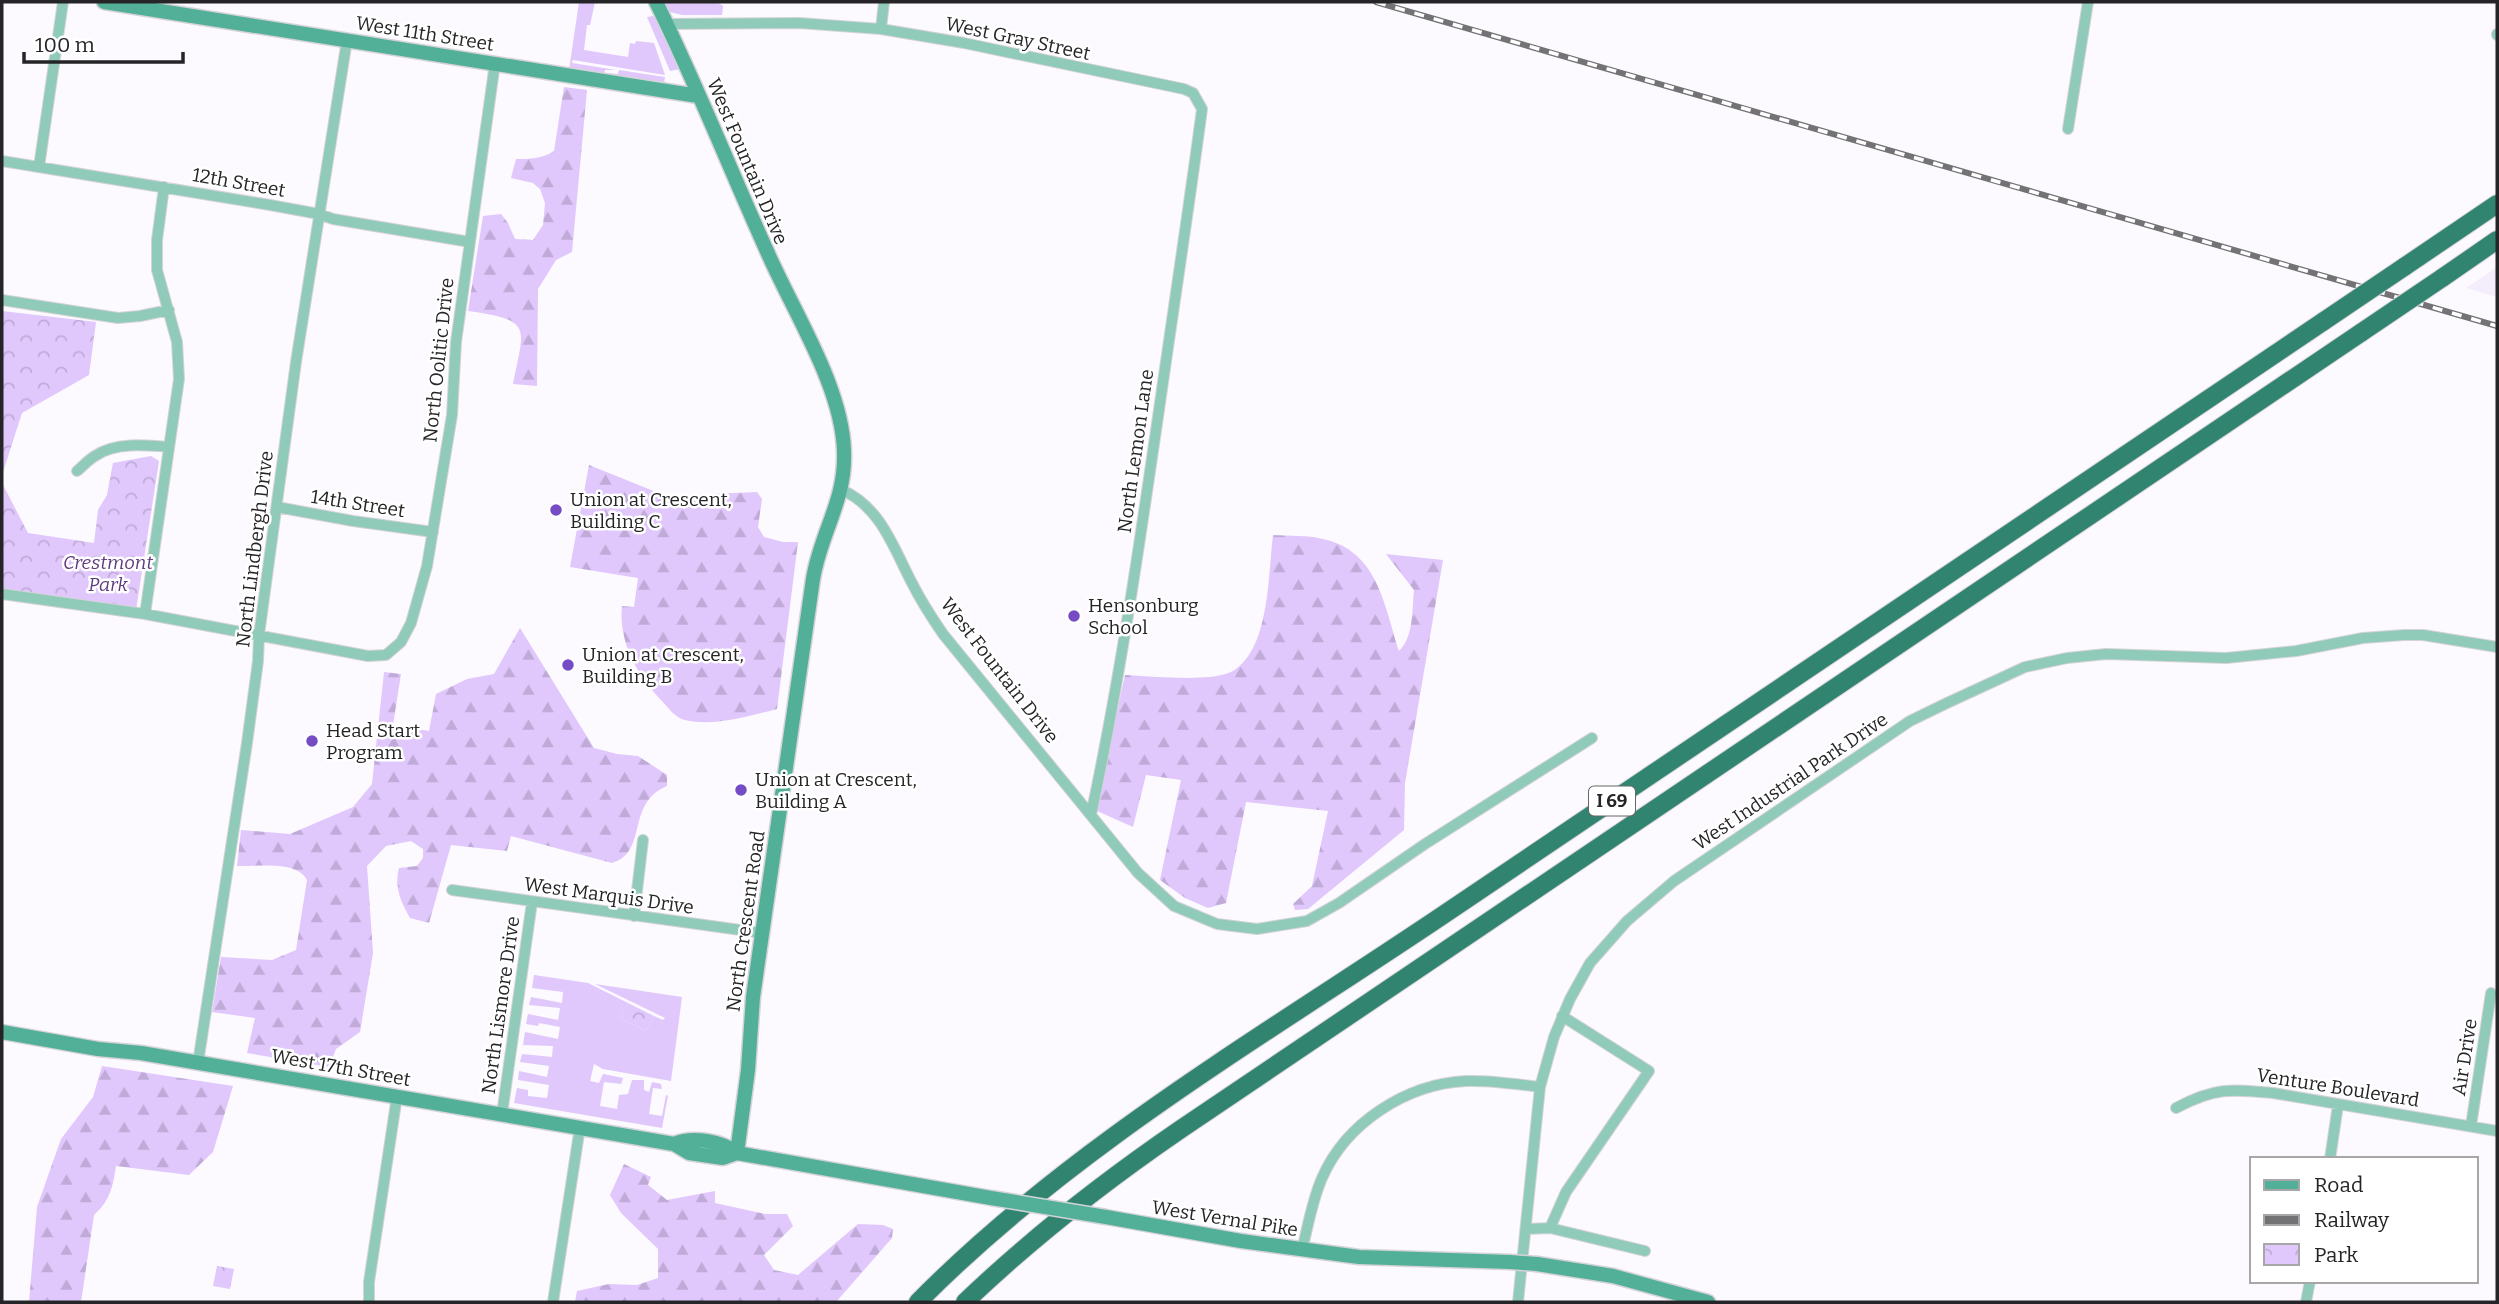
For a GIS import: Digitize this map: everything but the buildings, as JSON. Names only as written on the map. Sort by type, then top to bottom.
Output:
[{"type":"highway","name":"I 69","points":[[918,1302],[998,1225],[1121,1130],[2497,204]]},
{"type":"highway","name":"I 69","points":[[965,1302],[1040,1233],[1116,1174],[2497,240]]},
{"type":"street","points":[[39,167],[63,2]]},
{"type":"street","name":"West 11th Street","points":[[104,2],[698,96]]},
{"type":"street","name":"West Fountain Drive","points":[[656,2],[834,397],[843,435],[842,490],[861,501],[882,526],[943,634],[1146,881],[1174,906],[1198,918],[1228,926],[1257,929],[1307,921],[1322,914],[1425,844],[1592,738]]},
{"type":"street","points":[[881,29],[884,2]]},
{"type":"street","points":[[2068,129],[2088,2]]},
{"type":"street","name":"West Gray Street","points":[[667,24],[799,23],[881,29],[964,43],[1193,93]]},
{"type":"street","name":"North Lindbergh Drive","points":[[198,1063],[247,743],[296,362],[346,40]]},
{"type":"street","name":"North Oolitic Drive","points":[[259,635],[368,656],[382,656],[391,652],[401,642],[411,622],[428,566],[452,415],[456,342],[495,63]]},
{"type":"street","name":"North Lemon Lane","points":[[1091,815],[1111,720],[1182,263],[1202,109],[1193,93]]},
{"type":"street","name":"12th Street","points":[[2,161],[470,242]]},
{"type":"street","points":[[145,614],[179,379],[177,342],[158,270],[157,240],[164,187]]},
{"type":"street","points":[[2,300],[118,318],[169,310]]},
{"type":"street","points":[[77,471],[96,454],[113,449],[130,446],[169,447]]},
{"type":"street","name":"North Crescent Road","points":[[737,1153],[761,933],[815,567],[842,490]]},
{"type":"street","name":"14th Street","points":[[277,507],[433,532]]},
{"type":"street","points":[[2,594],[145,614],[259,635]]},
{"type":"street","name":"West Industrial Park Drive","points":[[1518,1302],[1540,1087],[1562,1016],[1590,963],[1627,920],[1660,892],[1910,721],[2025,667],[2067,658],[2106,654],[2189,658],[2259,656],[2363,638],[2404,635],[2423,635],[2497,647]]},
{"type":"street","points":[[634,916],[643,840]]},
{"type":"street","name":"West Marquis Drive","points":[[452,890],[761,933]]},
{"type":"street","name":"North Lismore Drive","points":[[502,1114],[531,902]]},
{"type":"street","name":"Air Drive","points":[[2471,1126],[2491,993]]},
{"type":"street","points":[[1550,1228],[1566,1192],[1649,1071],[1562,1016]]},
{"type":"street","name":"West 17th Street","points":[[2,1032],[674,1144],[691,1140],[724,1146],[737,1153]]},
{"type":"street","points":[[1302,1250],[1318,1190],[1333,1157],[1356,1131],[1384,1109],[1420,1090],[1453,1083],[1482,1082],[1540,1087]]},
{"type":"street","name":"Venture Boulevard","points":[[2176,1108],[2200,1095],[2228,1089],[2273,1093],[2497,1131]]},
{"type":"street","points":[[369,1302],[369,1282],[397,1096]]},
{"type":"street","points":[[2330,1157],[2339,1105]]},
{"type":"street","points":[[553,1302],[580,1127]]},
{"type":"street","name":"West Vernal Pike","points":[[737,1153],[1302,1250],[1390,1259],[1510,1262],[1613,1276],[1708,1302]]},
{"type":"street","points":[[1527,1229],[1550,1228],[1645,1251]]},
{"type":"street","points":[[2306,1302],[2310,1283]]},
{"type":"shaded area","points":[[2497,267],[2497,297],[2466,288]]},
{"type":"green space","points":[[579,2],[595,2],[590,25],[587,25],[584,50],[628,57],[630,43],[654,43],[665,75],[573,60],[572,63],[616,70],[605,70],[604,75],[569,70]]},
{"type":"green space","points":[[665,2],[717,2],[723,6],[722,15],[682,15],[670,12]]},
{"type":"green space","points":[[647,17],[658,19],[680,69],[670,71]]},
{"type":"green space","points":[[619,70],[665,77],[664,83],[607,75],[618,74]]},
{"type":"green space","points":[[564,87],[587,90],[572,252],[556,260],[538,289],[537,386],[513,384],[520,350],[519,330],[514,323],[504,318],[468,311],[483,216],[501,214],[515,239],[533,240],[543,225],[545,203],[540,189],[533,183],[511,178],[516,159],[531,159],[554,151]]},
{"type":"green space","points":[[2,311],[96,322],[89,375],[22,413],[2,475]]},
{"type":"green space","name":"Crestmont Park","points":[[151,456],[159,461],[136,610],[2,589],[2,483],[28,533],[94,543],[98,510],[107,495],[113,463]]},
{"type":"green space","points":[[589,465],[666,496],[757,492],[762,499],[758,527],[764,537],[783,542],[798,542],[777,709],[719,721],[685,720],[673,713],[646,683],[627,646],[622,620],[622,606],[634,607],[638,578],[570,567]]},
{"type":"green space","points":[[1273,535],[1323,539],[1341,545],[1356,555],[1376,582],[1399,651],[1410,631],[1414,590],[1386,554],[1443,560],[1405,783],[1404,830],[1308,909],[1295,910],[1293,904],[1312,886],[1328,811],[1246,802],[1226,903],[1208,908],[1185,898],[1160,880],[1181,780],[1146,775],[1133,827],[1095,810],[1125,675],[1211,677],[1233,671],[1245,660],[1261,629]]},
{"type":"green space","points":[[520,628],[594,748],[638,756],[667,775],[667,786],[654,794],[646,804],[630,849],[612,863],[511,836],[507,851],[451,845],[429,923],[410,918],[401,900],[397,882],[399,868],[417,866],[423,858],[423,849],[411,841],[386,846],[367,866],[373,953],[360,1032],[336,1049],[329,1067],[247,1053],[255,1018],[212,1012],[221,957],[272,960],[296,950],[307,880],[302,874],[285,867],[237,866],[241,830],[290,834],[353,807],[372,784],[384,672],[401,674],[393,725],[429,731],[436,694],[467,679],[494,674]]},
{"type":"green space","points":[[534,975],[588,983],[628,1003],[620,1018],[646,1031],[654,1016],[663,1020],[665,1018],[595,984],[682,997],[671,1081],[603,1069],[594,1064],[590,1081],[599,1083],[603,1074],[623,1078],[621,1084],[604,1082],[600,1106],[617,1109],[619,1095],[628,1094],[632,1080],[644,1080],[644,1090],[649,1092],[652,1082],[661,1084],[662,1089],[653,1088],[649,1114],[662,1116],[666,1095],[668,1096],[662,1128],[514,1103],[517,1088],[528,1090],[528,1096],[547,1098],[549,1085],[518,1080],[519,1071],[547,1077],[549,1066],[520,1062],[522,1054],[552,1057],[553,1046],[523,1045],[525,1032],[558,1039],[560,1027],[539,1023],[538,1026],[526,1024],[528,1014],[558,1020],[560,1008],[529,1005],[531,997],[562,1003],[563,992],[532,988]]},
{"type":"green space","points":[[628,1003],[654,1016],[646,1031],[620,1018]]},
{"type":"green space","points":[[102,1066],[233,1086],[213,1152],[189,1175],[116,1166],[110,1193],[94,1215],[81,1302],[29,1302],[37,1207],[61,1139],[93,1097]]},
{"type":"green space","points":[[624,1164],[651,1177],[648,1185],[667,1200],[715,1191],[715,1203],[765,1214],[787,1214],[793,1226],[764,1255],[774,1270],[798,1275],[858,1224],[883,1225],[893,1229],[892,1238],[836,1302],[575,1302],[577,1291],[609,1284],[637,1285],[658,1278],[658,1249],[621,1213],[610,1195]]},
{"type":"green space","points":[[217,1266],[234,1269],[230,1289],[213,1286]]},
{"type":"railway","points":[[1376,2],[2497,326]]},
{"type":"place","name":"Union at Crescent, Building C","points":[[556,510]]},
{"type":"place","name":"Hensonburg School","points":[[1074,616]]},
{"type":"place","name":"Union at Crescent, Building B","points":[[568,665]]},
{"type":"place","name":"Head Start Program","points":[[312,741]]},
{"type":"place","name":"Union at Crescent, Building A","points":[[741,790]]}]
